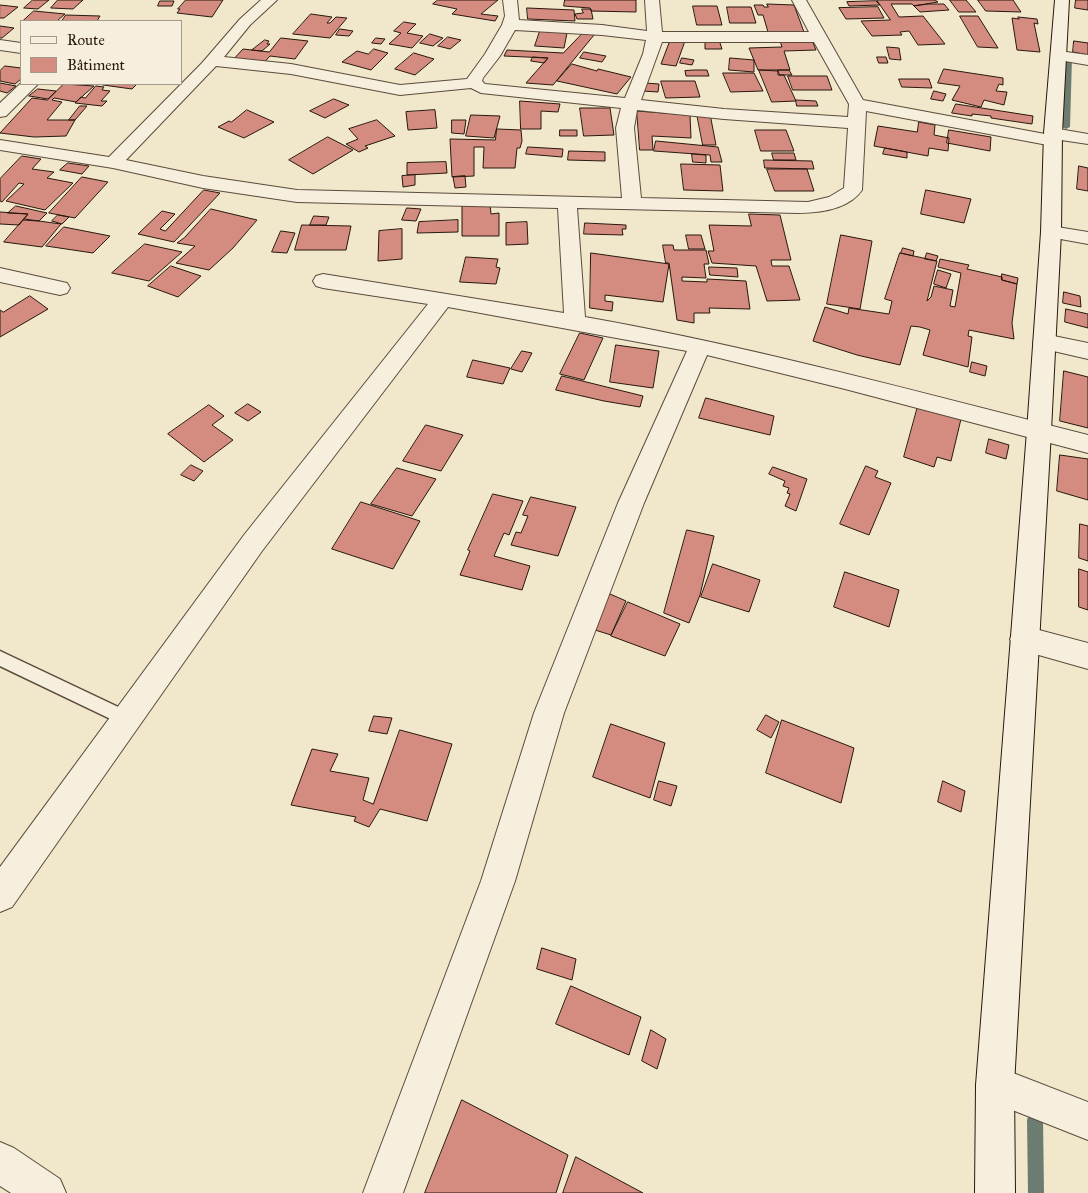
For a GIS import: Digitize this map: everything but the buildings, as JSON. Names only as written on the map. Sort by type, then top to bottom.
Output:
[{"type":"street","points":[[113,163],[210,64],[245,22],[270,0]]},
{"type":"street","points":[[474,83],[475,77],[492,56],[510,25],[512,16],[510,0]]},
{"type":"street","points":[[632,204],[624,128],[630,104],[651,54],[655,37],[652,0]]},
{"type":"street","points":[[0,145],[113,163],[203,182],[297,196],[812,208],[828,205],[843,199],[853,190],[858,123],[857,104],[799,0]]},
{"type":"street","points":[[995,1193],[995,1085],[1039,431],[1051,232],[1053,137],[1062,0]]},
{"type":"street","points":[[510,25],[602,30],[655,37],[821,38]]},
{"type":"street","points":[[0,45],[20,48]]},
{"type":"street","points":[[1059,56],[1088,60]]},
{"type":"street","points":[[190,65],[210,64],[292,69],[400,90],[474,83],[481,88],[724,114],[858,123]]},
{"type":"street","points":[[0,112],[29,85]]},
{"type":"street","points":[[857,104],[1053,137],[1088,139]]},
{"type":"street","points":[[567,202],[575,321]]},
{"type":"street","points":[[1051,232],[1088,238]]},
{"type":"street","points":[[0,275],[60,288]]},
{"type":"street","points":[[323,281],[575,321],[700,346],[853,382],[1088,444]]},
{"type":"street","points":[[0,895],[253,543],[443,299]]},
{"type":"street","points":[[1044,342],[1088,351]]},
{"type":"street","points":[[383,1193],[498,881],[549,713],[630,502],[700,346]]},
{"type":"street","points":[[1024,639],[1088,656]]},
{"type":"street","points":[[995,1085],[1088,1121]]},
{"type":"street","points":[[0,1162],[46,1193]]},
{"type":"lane","points":[[0,658],[127,719]]},
{"type":"waterway","points":[[1066,127],[1069,58]]},
{"type":"waterway","points":[[1035,1120],[1036,1193]]}]
